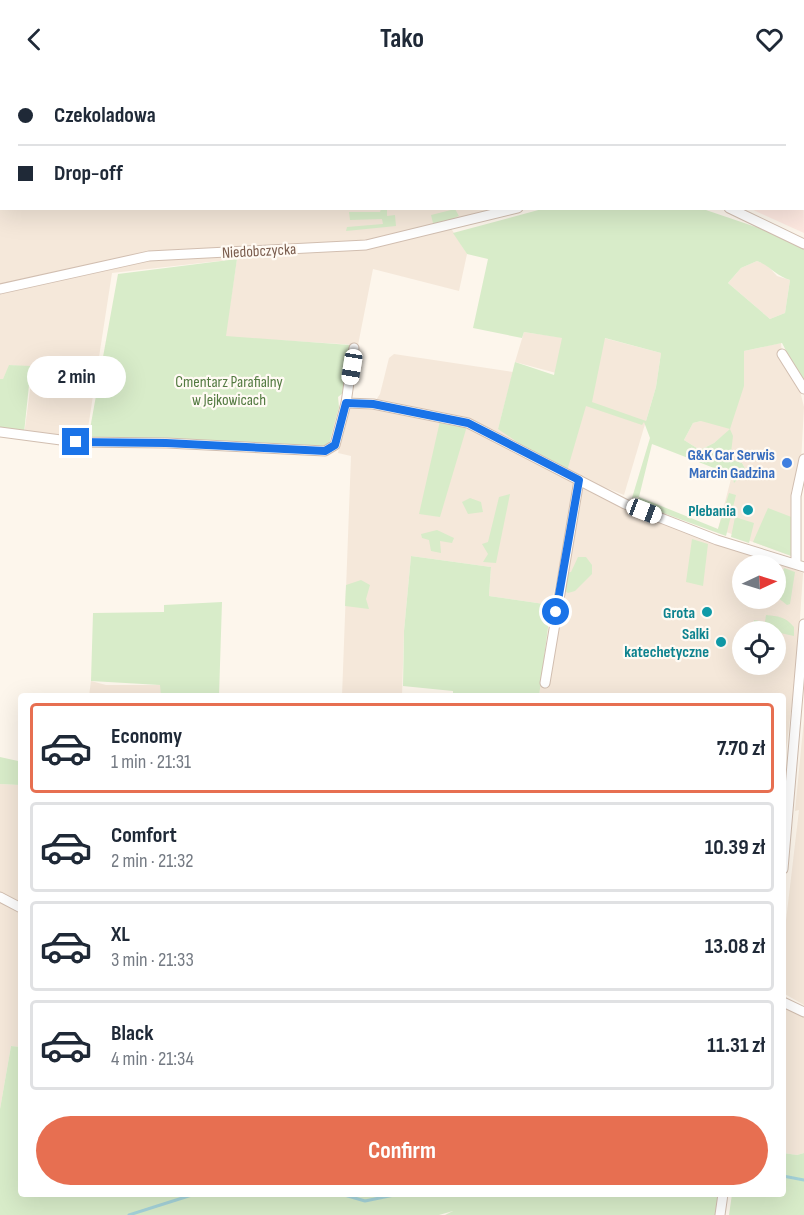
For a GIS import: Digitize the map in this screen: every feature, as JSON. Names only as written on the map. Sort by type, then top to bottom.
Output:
[{"type":"street","name":"Niedobczycka","points":[[0,289],[149,256],[366,245],[510,210]]},
{"type":"street","points":[[733,210],[804,244]]},
{"type":"street","points":[[0,432],[76,442],[166,443],[325,451],[335,445],[346,403],[354,348]]},
{"type":"street","points":[[782,354],[804,389]]},
{"type":"street","points":[[346,403],[373,404],[468,423],[625,504],[687,528],[800,566],[796,496],[804,459]]},
{"type":"street","points":[[545,683],[579,480]]},
{"type":"street","points":[[786,834],[804,624]]},
{"type":"street","points":[[0,897],[18,906]]},
{"type":"street","points":[[786,1003],[804,1012]]},
{"type":"street","points":[[720,1215],[723,1197]]},
{"type":"shaded area","points":[[0,210],[494,210],[449,225],[467,254],[459,291],[373,269],[358,345],[225,337],[237,259],[112,273],[86,441],[24,435],[33,367],[10,365],[3,379],[0,379]]},
{"type":"shaded area","points":[[753,210],[804,210],[804,233]]},
{"type":"shaded area","points":[[757,261],[767,265],[777,276],[790,280],[785,313],[770,319],[728,283],[741,268]]},
{"type":"shaded area","points":[[524,332],[565,338],[556,373],[515,362]]},
{"type":"shaded area","points":[[604,338],[661,353],[656,387],[624,495],[599,485],[583,486],[752,548],[757,555],[732,555],[732,609],[786,609],[786,566],[803,573],[797,663],[786,750],[786,693],[539,693],[540,683],[549,683],[578,482],[551,605],[489,596],[491,567],[411,556],[404,631],[402,693],[342,693],[351,456],[338,453],[349,401],[376,400],[380,394],[389,358],[394,354],[513,372],[498,429],[596,370]]},
{"type":"shaded area","points":[[781,343],[782,354],[796,375],[804,407],[801,462],[791,492],[794,557],[718,529],[732,475],[734,482],[746,470],[742,463],[724,458],[731,453],[725,434],[700,450],[684,440],[693,423],[701,421],[744,386],[744,351]]},
{"type":"shaded area","points":[[91,681],[106,685],[161,685],[161,693],[89,693]]},
{"type":"shaded area","points":[[804,719],[804,1005],[786,995],[786,920],[799,810],[795,811]]},
{"type":"shaded area","points":[[0,784],[18,785],[18,901],[0,892]]},
{"type":"shaded area","points":[[0,901],[18,910],[18,1047],[11,1046],[0,1109]]},
{"type":"shaded area","points":[[786,1004],[804,1010],[804,1153],[797,1155],[786,1153]]},
{"type":"green space","points":[[387,210],[387,216],[395,215],[396,226],[346,231],[347,227],[383,224],[382,219],[350,220],[349,212]]},
{"type":"green space","points":[[456,210],[459,216],[436,225],[431,215]]},
{"type":"green space","points":[[538,210],[706,210],[765,230],[804,248],[804,385],[782,343],[744,351],[744,386],[730,429],[733,436],[731,453],[725,458],[742,463],[746,470],[734,483],[732,475],[652,444],[639,497],[632,498],[650,438],[644,422],[642,425],[586,406],[567,471],[539,457],[498,429],[515,362],[554,375],[562,338],[524,332],[522,338],[473,328],[488,259],[467,254],[453,233]],"holes":[[[757,261],[790,280],[785,313],[770,319],[728,283],[741,268]],[[605,338],[661,353],[656,387],[646,421],[592,402]],[[701,421],[730,429],[714,443],[700,450],[684,440],[693,423]]]},
{"type":"green space","name":"Cmentarz Parafialny w Jejkowicach","points":[[237,259],[226,336],[350,345],[343,393],[338,397],[339,407],[329,444],[319,449],[88,440],[118,274]]},
{"type":"green space","points":[[9,365],[31,366],[24,433],[0,429],[0,379],[3,379]]},
{"type":"green space","points":[[440,421],[467,426],[440,517],[419,514]]},
{"type":"green space","points":[[729,493],[736,495],[726,536],[636,503],[639,497],[718,529]]},
{"type":"green space","points":[[510,494],[496,563],[483,562],[488,554],[482,544],[488,542],[499,497]]},
{"type":"green space","points":[[470,498],[481,502],[483,512],[468,514],[462,502]]},
{"type":"green space","points":[[768,508],[794,518],[794,557],[753,542]]},
{"type":"green space","points":[[735,517],[754,523],[749,543],[731,537]]},
{"type":"green space","points":[[437,530],[454,538],[452,543],[440,541],[441,553],[431,551],[429,540],[422,538],[421,534]]},
{"type":"green space","points":[[692,539],[708,544],[703,586],[686,582]]},
{"type":"green space","points":[[411,556],[491,567],[489,596],[551,605],[539,693],[453,693],[453,691],[403,686],[404,631]]},
{"type":"green space","points":[[578,557],[586,557],[592,565],[592,574],[575,591],[568,593],[562,589],[566,573],[571,572]]},
{"type":"green space","points":[[786,569],[795,572],[790,604],[787,605]]},
{"type":"green space","points":[[361,580],[370,585],[366,599],[369,609],[345,606],[346,585]]},
{"type":"green space","points":[[222,602],[219,693],[161,693],[160,685],[91,681],[93,613],[164,612],[164,605]]},
{"type":"green space","points":[[766,615],[785,619],[794,627],[794,636],[786,634],[786,621],[765,621]]},
{"type":"green space","points":[[0,757],[18,761],[18,785],[0,784]]},
{"type":"green space","points":[[11,1046],[18,1047],[18,1197],[718,1197],[715,1215],[445,1215],[453,1211],[439,1215],[0,1215],[0,1109]]},
{"type":"green space","points":[[786,1153],[797,1155],[804,1153],[804,1215],[729,1215],[732,1197],[786,1197]]},
{"type":"waterway","points":[[786,1177],[804,1180]]},
{"type":"waterway","points":[[129,1215],[186,1197]]},
{"type":"waterway","points":[[351,1197],[365,1201],[384,1197]]},
{"type":"place","name":"G&K Car Serwis Marcin Gadzina","points":[[787,463]]},
{"type":"place","name":"Plebania","points":[[748,510]]},
{"type":"place","name":"Grota","points":[[707,612]]},
{"type":"place","name":"Salki katechetyczne","points":[[721,642]]},
{"type":"route","points":[[76,442],[166,443],[325,451],[335,445],[346,403],[373,404],[468,423],[579,480],[556,612]]}]
